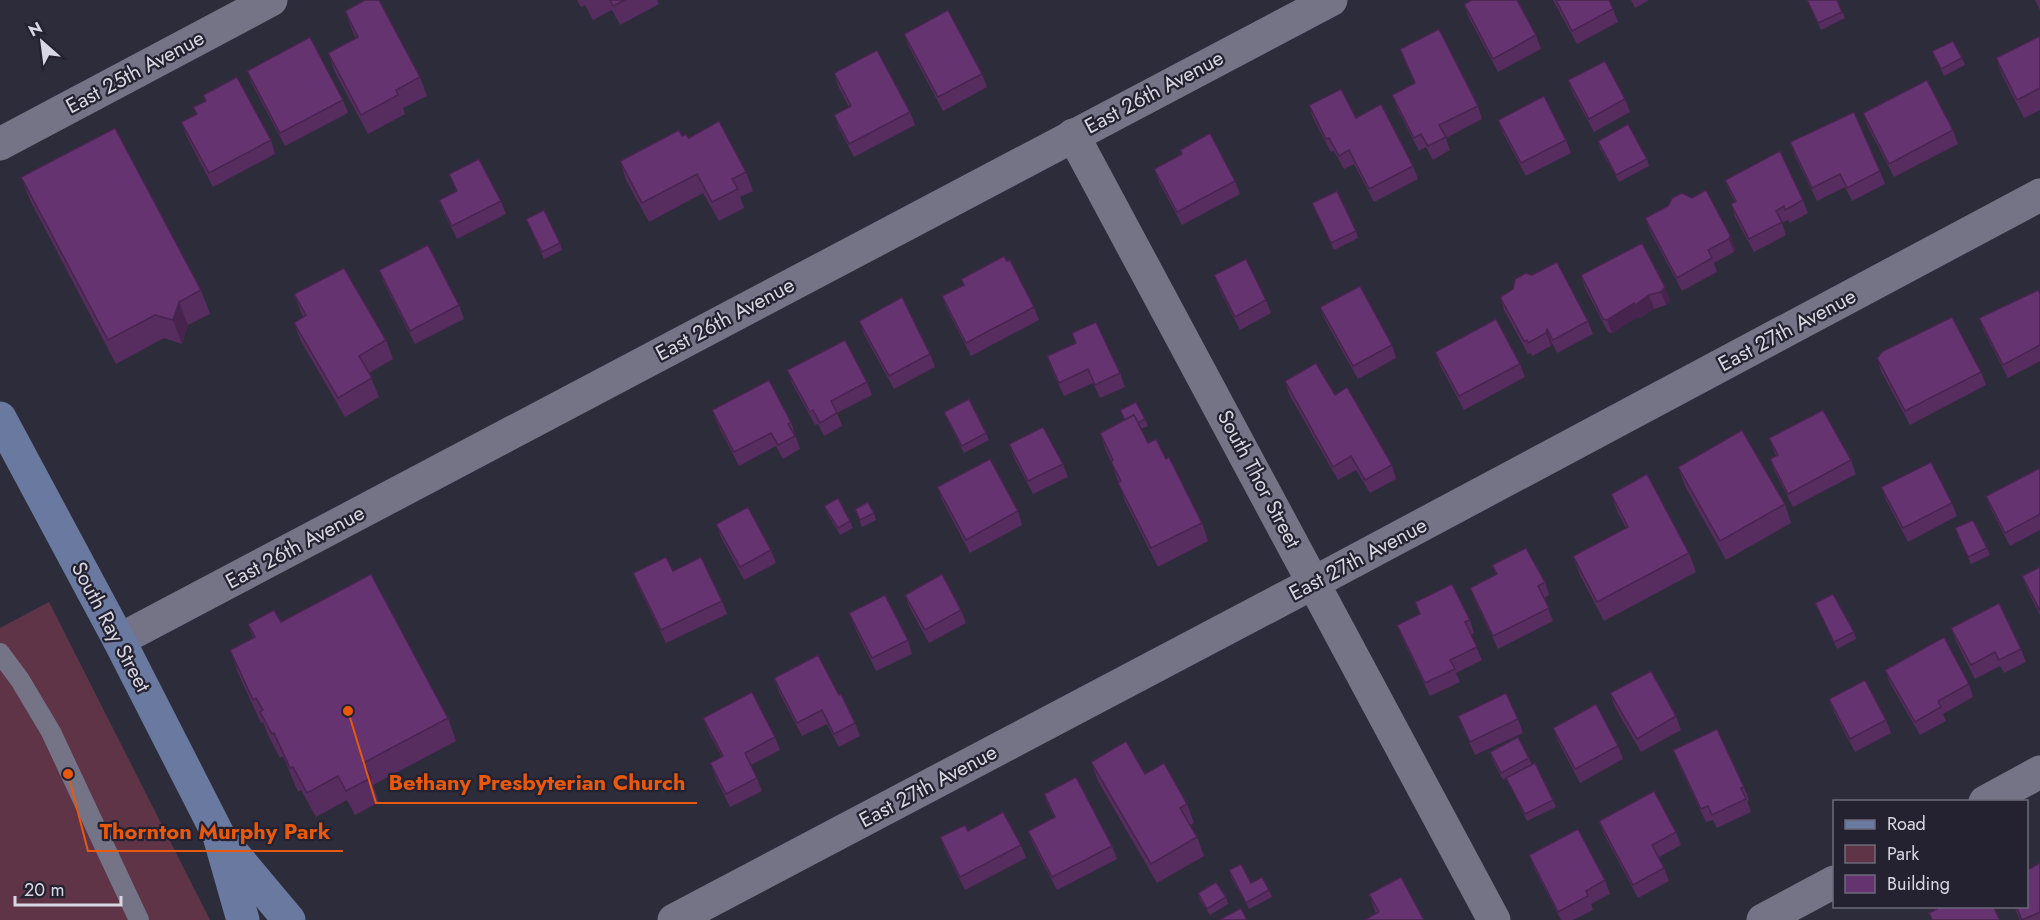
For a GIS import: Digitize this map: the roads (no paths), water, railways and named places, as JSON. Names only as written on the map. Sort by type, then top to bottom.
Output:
[{"type":"main road","name":"South Ray Street","points":[[0,418],[119,640],[219,836],[243,920]]},
{"type":"main road","name":"South Ray Street","points":[[219,836],[280,913]]},
{"type":"street","name":"East 25th Avenue","points":[[0,144],[271,0]]},
{"type":"street","name":"East 26th Avenue","points":[[119,640],[1331,0]]},
{"type":"street","name":"South Thor Street","points":[[1073,135],[1315,582],[1494,920]]},
{"type":"street","name":"East 27th Avenue","points":[[674,920],[1315,582],[2040,195]]},
{"type":"street","points":[[1987,800],[2040,772]]},
{"type":"street","points":[[1763,920],[1833,883]]},
{"type":"lane","points":[[0,653],[20,680],[51,732],[139,920]]},
{"type":"place","name":"Bethany Presbyterian Church","points":[[348,711]]},
{"type":"place","name":"Thornton Murphy Park","points":[[68,774]]}]
